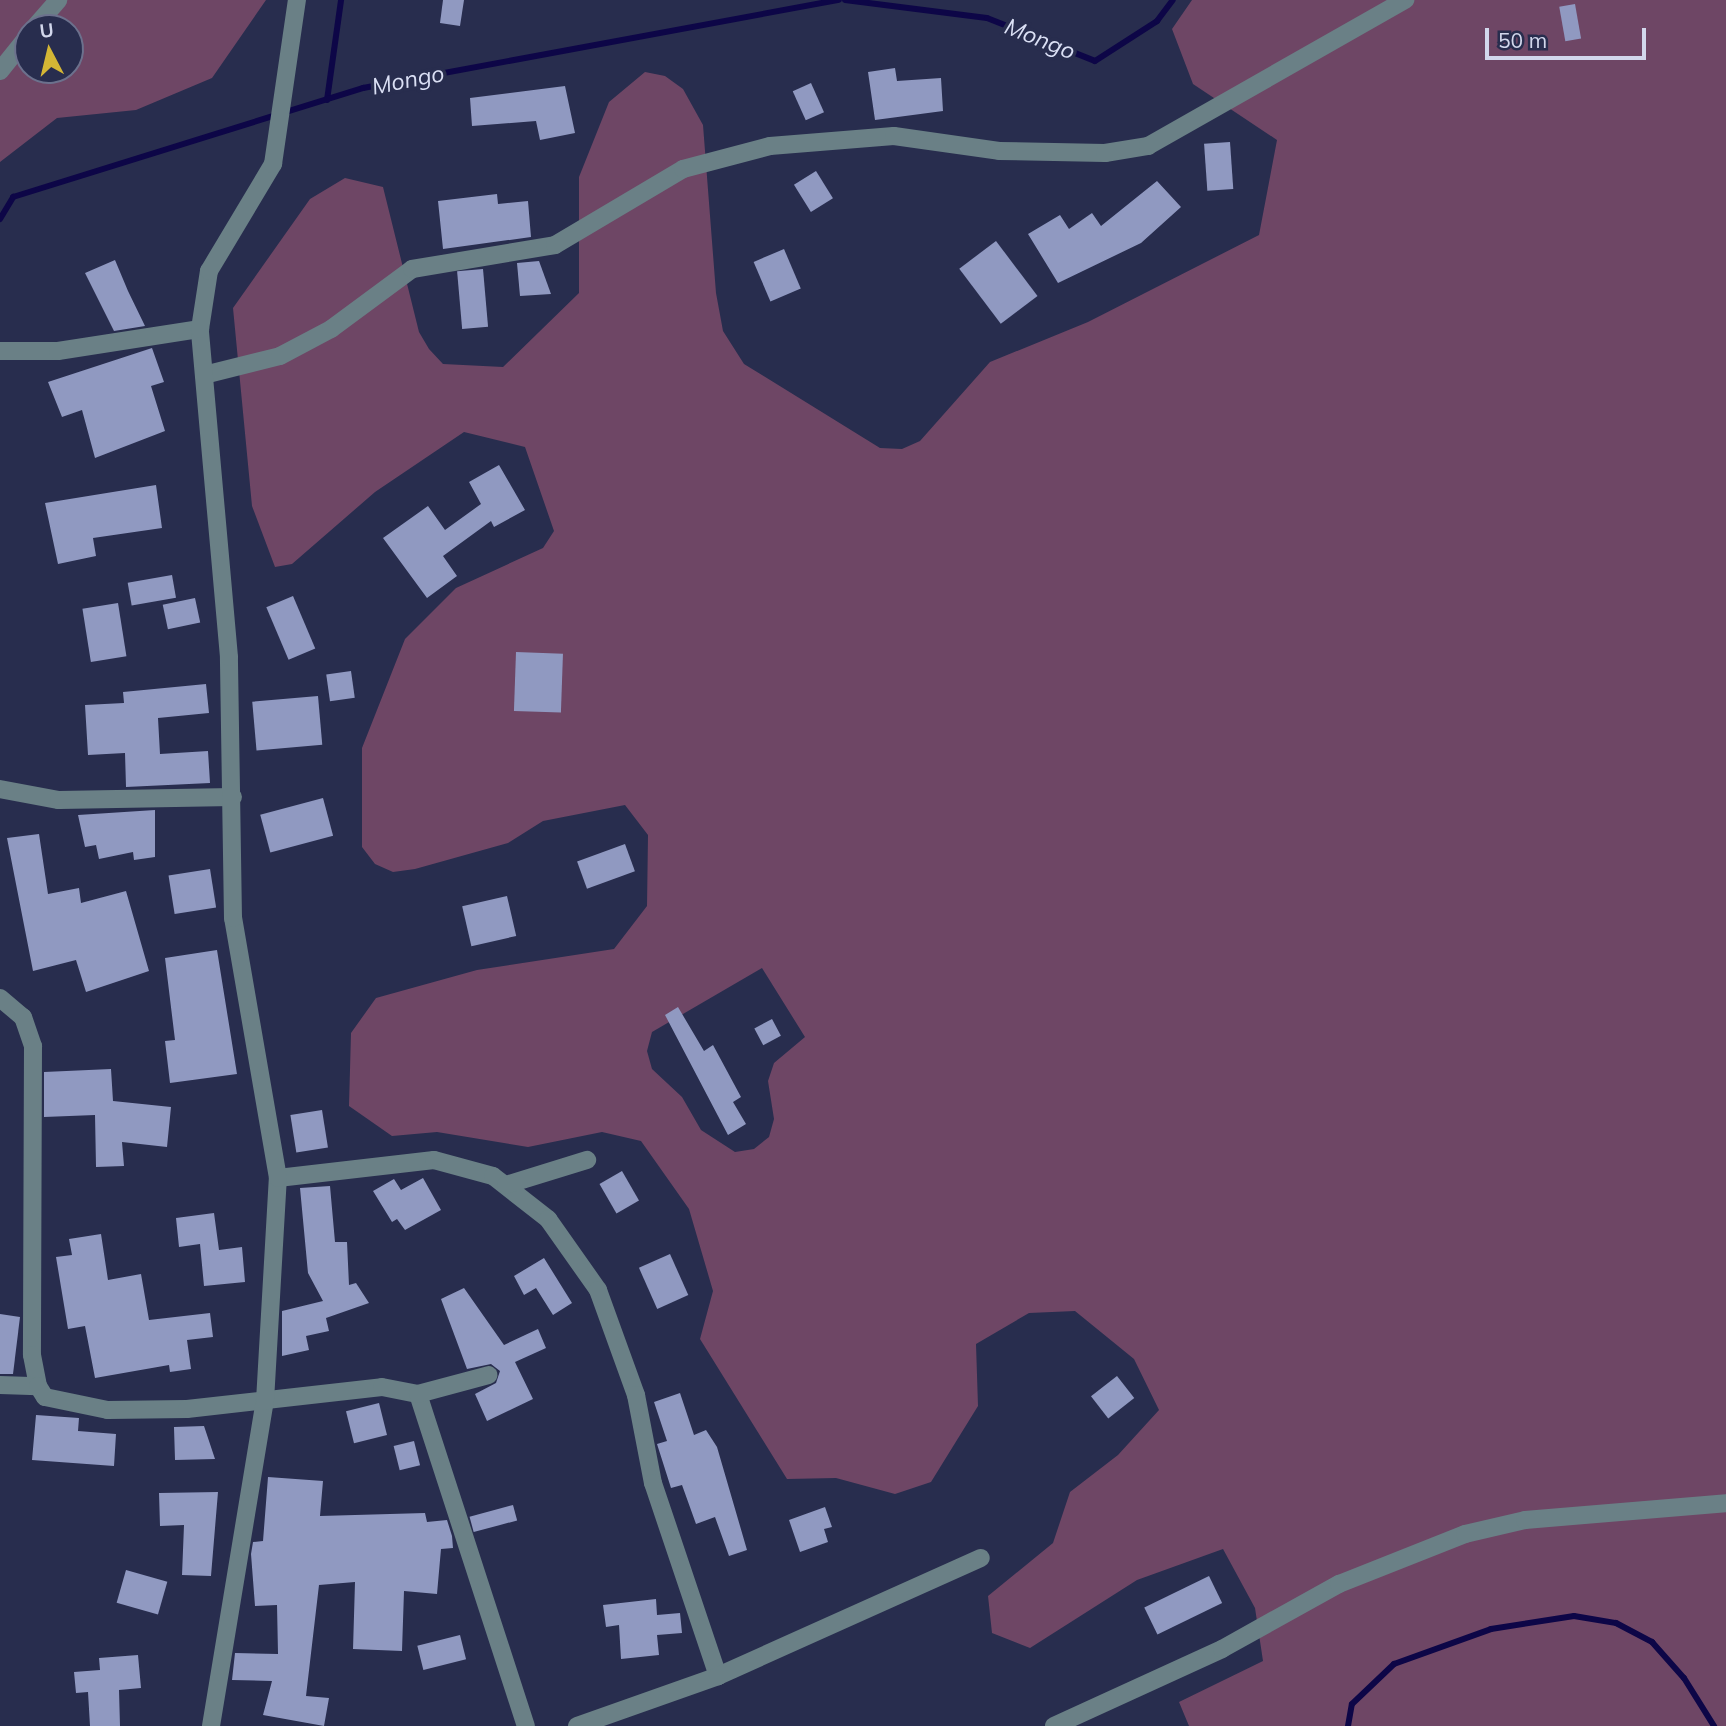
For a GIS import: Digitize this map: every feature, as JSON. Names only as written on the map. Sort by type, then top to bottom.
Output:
[{"type":"street","points":[[46,14],[58,0]]},
{"type":"street","points":[[211,1726],[265,1401],[278,1178],[233,918],[229,657],[200,329],[209,271],[273,164],[298,0]]},
{"type":"street","points":[[204,376],[280,356],[331,329],[412,269],[555,245],[683,170],[770,146],[894,136],[999,151],[1105,153],[1148,146],[1405,0]]},
{"type":"street","points":[[0,71],[14,54]]},
{"type":"street","points":[[0,351],[58,351],[200,329]]},
{"type":"street","points":[[0,789],[59,800],[233,797]]},
{"type":"street","points":[[0,998],[23,1017],[33,1053],[32,1355],[38,1386],[45,1397],[108,1410],[265,1401],[382,1387],[421,1394],[489,1375]]},
{"type":"street","points":[[278,1178],[434,1160],[506,1185],[548,1219],[598,1290],[636,1395],[653,1483],[718,1676]]},
{"type":"street","points":[[506,1185],[587,1160]]},
{"type":"street","points":[[0,1385],[38,1386]]},
{"type":"street","points":[[421,1394],[526,1726]]},
{"type":"street","points":[[1054,1726],[1222,1649],[1339,1584],[1465,1534],[1525,1520],[1726,1503]]},
{"type":"street","points":[[577,1726],[718,1676],[981,1558]]},
{"type":"shaded area","points":[[0,0],[266,0],[212,78],[136,110],[57,118],[0,162]]},
{"type":"shaded area","points":[[1192,0],[1726,0],[1726,1726],[1189,1726],[1179,1702],[1263,1661],[1255,1608],[1223,1549],[1137,1580],[1030,1648],[992,1633],[988,1596],[1053,1543],[1070,1492],[1118,1455],[1159,1410],[1134,1359],[1075,1311],[1029,1313],[976,1344],[978,1406],[931,1482],[895,1494],[836,1478],[787,1479],[700,1339],[713,1291],[689,1209],[641,1141],[602,1132],[528,1147],[437,1132],[392,1136],[349,1106],[351,1033],[376,998],[477,970],[614,949],[647,906],[648,835],[625,805],[543,821],[508,843],[415,869],[393,872],[375,864],[362,847],[362,748],[405,639],[456,588],[543,548],[554,531],[525,447],[464,432],[375,492],[292,564],[275,567],[252,506],[233,308],[310,199],[345,178],[383,187],[419,332],[429,349],[443,364],[503,367],[579,293],[579,177],[609,102],[645,72],[665,76],[683,89],[703,125],[716,293],[723,331],[744,364],[880,448],[902,449],[920,441],[990,362],[1088,322],[1259,235],[1277,140],[1193,84],[1172,29]],"holes":[[[762,968],[805,1037],[774,1063],[768,1081],[774,1119],[769,1137],[754,1149],[735,1152],[701,1130],[682,1097],[652,1069],[647,1051],[652,1032]]]},
{"type":"building","points":[[443,0],[464,0],[460,26],[440,23]]},
{"type":"building","points":[[1575,4],[1581,38],[1565,41],[1559,7]]},
{"type":"building","points":[[895,68],[897,81],[941,78],[943,111],[875,120],[868,72]]},
{"type":"building","points":[[811,83],[824,112],[806,120],[793,91]]},
{"type":"building","points":[[565,86],[575,133],[540,140],[536,121],[472,126],[470,98]]},
{"type":"building","points":[[1230,142],[1233,189],[1207,191],[1204,144]]},
{"type":"building","points":[[816,171],[833,198],[811,212],[794,185]]},
{"type":"building","points":[[1157,181],[1181,207],[1141,243],[1058,283],[1028,234],[1060,215],[1069,229],[1092,213],[1101,226]]},
{"type":"building","points":[[497,194],[498,204],[528,201],[531,237],[443,249],[438,201]]},
{"type":"building","points":[[996,241],[1038,296],[1001,324],[959,269]]},
{"type":"building","points":[[784,249],[801,289],[770,301],[754,262]]},
{"type":"building","points":[[115,260],[145,326],[114,331],[85,273]]},
{"type":"building","points":[[539,261],[551,294],[520,296],[517,263]]},
{"type":"building","points":[[483,269],[488,327],[462,329],[457,271]]},
{"type":"building","points":[[152,348],[164,382],[151,386],[165,431],[95,458],[82,410],[62,417],[48,382]]},
{"type":"building","points":[[499,465],[525,510],[494,527],[491,521],[443,556],[457,576],[427,598],[383,538],[428,506],[445,530],[481,504],[469,482]]},
{"type":"building","points":[[156,485],[162,528],[93,538],[96,556],[58,564],[45,503]]},
{"type":"building","points":[[172,575],[176,598],[132,605],[128,583]]},
{"type":"building","points":[[293,596],[315,648],[289,660],[266,607]]},
{"type":"building","points":[[195,598],[200,622],[168,629],[163,605]]},
{"type":"building","points":[[118,603],[126,656],[91,662],[82,609]]},
{"type":"building","points":[[516,652],[563,654],[561,713],[514,711]]},
{"type":"building","points":[[351,671],[355,698],[330,701],[326,674]]},
{"type":"building","points":[[206,684],[209,713],[158,718],[160,754],[208,751],[210,783],[126,787],[125,753],[88,755],[85,705],[124,703],[123,692]]},
{"type":"building","points":[[318,696],[322,745],[257,751],[252,702]]},
{"type":"building","points":[[323,798],[333,836],[270,852],[260,815]]},
{"type":"building","points":[[155,810],[155,857],[134,860],[133,852],[99,859],[96,845],[85,847],[78,815]]},
{"type":"building","points":[[39,834],[48,894],[79,888],[81,903],[126,891],[149,971],[86,992],[76,960],[33,971],[7,838]]},
{"type":"building","points":[[625,844],[635,871],[587,889],[577,861]]},
{"type":"building","points":[[210,869],[216,908],[175,914],[169,876]]},
{"type":"building","points":[[507,896],[516,936],[471,946],[462,906]]},
{"type":"building","points":[[217,950],[237,1074],[170,1083],[165,1041],[175,1040],[165,958]]},
{"type":"building","points":[[678,1007],[704,1051],[713,1045],[741,1097],[733,1102],[746,1124],[728,1135],[665,1015]]},
{"type":"building","points":[[772,1019],[781,1036],[763,1045],[754,1028]]},
{"type":"building","points":[[111,1069],[113,1101],[171,1107],[167,1147],[122,1142],[124,1166],[96,1167],[95,1115],[44,1117],[44,1072]]},
{"type":"building","points":[[322,1110],[328,1148],[296,1153],[290,1115]]},
{"type":"building","points":[[622,1171],[639,1200],[616,1213],[599,1184]]},
{"type":"building","points":[[423,1178],[441,1210],[405,1230],[397,1219],[392,1222],[373,1191],[394,1179],[401,1190]]},
{"type":"building","points":[[330,1186],[335,1242],[347,1242],[349,1285],[356,1283],[369,1303],[326,1318],[329,1331],[306,1336],[309,1350],[282,1356],[282,1311],[323,1301],[308,1273],[300,1188]]},
{"type":"building","points":[[214,1213],[219,1250],[242,1247],[245,1282],[204,1286],[200,1244],[179,1247],[176,1218]]},
{"type":"building","points":[[101,1234],[108,1280],[141,1274],[149,1320],[210,1313],[213,1337],[187,1340],[191,1369],[170,1372],[169,1365],[95,1378],[85,1326],[68,1329],[56,1257],[72,1255],[69,1239]]},
{"type":"building","points":[[670,1254],[688,1295],[657,1309],[639,1268]]},
{"type":"building","points":[[544,1258],[572,1303],[553,1315],[536,1288],[524,1295],[514,1276]]},
{"type":"building","points":[[464,1288],[504,1345],[538,1329],[546,1348],[515,1362],[533,1399],[487,1421],[475,1394],[496,1383],[500,1371],[491,1364],[467,1369],[441,1299]]},
{"type":"building","points":[[0,1314],[20,1317],[13,1374],[0,1374]]},
{"type":"building","points":[[1117,1376],[1134,1398],[1108,1418],[1091,1396]]},
{"type":"building","points":[[680,1393],[694,1435],[706,1430],[717,1447],[747,1550],[729,1556],[715,1517],[696,1524],[682,1485],[671,1488],[657,1444],[667,1441],[654,1402]]},
{"type":"building","points":[[379,1403],[387,1435],[354,1443],[346,1411]]},
{"type":"building","points":[[36,1415],[79,1418],[78,1431],[116,1434],[114,1466],[32,1460]]},
{"type":"building","points":[[204,1426],[215,1459],[175,1460],[174,1427]]},
{"type":"building","points":[[414,1441],[420,1465],[400,1470],[394,1446]]},
{"type":"building","points":[[268,1477],[323,1481],[320,1516],[425,1513],[427,1522],[447,1520],[452,1536],[453,1548],[441,1549],[437,1594],[404,1591],[402,1651],[353,1649],[355,1582],[319,1585],[306,1696],[329,1698],[324,1726],[263,1715],[272,1681],[232,1680],[235,1653],[278,1654],[277,1605],[255,1606],[251,1554],[253,1542],[263,1541]]},
{"type":"building","points":[[218,1492],[211,1576],[182,1575],[184,1525],[160,1526],[159,1493]]},
{"type":"building","points":[[513,1505],[517,1520],[474,1532],[470,1517]]},
{"type":"building","points":[[825,1507],[832,1527],[824,1529],[828,1542],[800,1552],[789,1520]]},
{"type":"building","points":[[126,1570],[167,1582],[158,1615],[117,1603]]},
{"type":"building","points":[[1209,1576],[1222,1603],[1157,1635],[1144,1608]]},
{"type":"building","points":[[656,1599],[657,1615],[680,1613],[682,1633],[657,1635],[659,1655],[621,1659],[619,1625],[606,1627],[603,1605]]},
{"type":"building","points":[[460,1635],[466,1659],[423,1670],[417,1646]]},
{"type":"building","points":[[138,1655],[141,1688],[119,1690],[120,1726],[90,1726],[88,1692],[76,1693],[74,1672],[100,1670],[99,1658]]},
{"type":"waterway","points":[[327,100],[341,0]]},
{"type":"waterway","name":"Mongo","points":[[0,219],[13,197],[363,88],[839,0]]},
{"type":"waterway","name":"Mongo","points":[[845,0],[987,18],[1095,61],[1157,21],[1173,0]]},
{"type":"waterway","points":[[1348,1726],[1352,1704],[1394,1664],[1491,1629],[1574,1616],[1616,1623],[1652,1642],[1684,1678],[1714,1726]]}]
